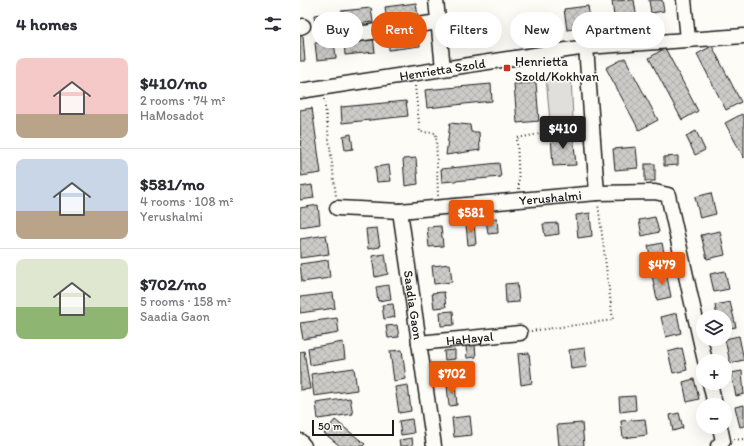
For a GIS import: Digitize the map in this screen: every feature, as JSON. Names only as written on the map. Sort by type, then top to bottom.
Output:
[{"type":"street","points":[[436,0],[437,12]]},
{"type":"street","points":[[684,0],[688,39]]},
{"type":"street","points":[[363,33],[435,22]]},
{"type":"street","name":"Henrietta Szold","points":[[665,41],[744,36]]},
{"type":"street","points":[[441,48],[443,68]]},
{"type":"street","name":"Henrietta Szold","points":[[300,91],[579,48]]},
{"type":"street","points":[[586,48],[597,193]]},
{"type":"street","name":"Yerushalmi","points":[[337,208],[400,211],[597,193],[655,192],[668,195],[703,354]]},
{"type":"street","name":"Saadia Gaon","points":[[400,211],[434,446]]},
{"type":"street","name":"HaHayal","points":[[419,343],[520,333]]},
{"type":"street","points":[[300,441],[304,446]]},
{"type":"path","points":[[414,73],[420,132],[436,133],[439,207]]},
{"type":"path","points":[[323,88],[337,208]]},
{"type":"path","points":[[520,200],[517,138],[550,132],[550,122]]},
{"type":"path","points":[[520,333],[613,320],[597,193]]},
{"type":"shaded area","points":[[571,76],[573,119],[550,122],[546,77]]},
{"type":"building","points":[[634,0],[636,12],[613,12],[612,1]]},
{"type":"building","points":[[649,0],[662,0],[664,11],[651,12]]},
{"type":"building","points":[[416,3],[417,12],[386,12],[385,7]]},
{"type":"building","points":[[588,6],[589,12],[572,12],[572,29],[567,30],[564,9]]},
{"type":"building","points":[[371,8],[371,22],[363,23],[363,12],[341,11]]},
{"type":"building","points":[[300,36],[303,36],[305,61],[300,61]]},
{"type":"building","points":[[371,37],[371,48],[374,48],[375,52],[345,55],[344,48],[363,48],[363,38]]},
{"type":"building","points":[[712,46],[741,102],[726,110],[697,54]]},
{"type":"building","points":[[316,48],[335,48],[336,58],[317,60]]},
{"type":"building","points":[[389,48],[404,48],[389,50]]},
{"type":"building","points":[[665,48],[698,111],[682,120],[649,58]]},
{"type":"building","points":[[625,58],[658,120],[639,130],[606,68]]},
{"type":"building","points":[[536,83],[539,121],[517,123],[514,84]]},
{"type":"building","points":[[491,84],[492,101],[427,108],[425,90]]},
{"type":"building","points":[[406,101],[408,116],[342,123],[341,107]]},
{"type":"building","points":[[312,108],[321,173],[301,176],[300,110]]},
{"type":"building","points":[[742,114],[744,118],[744,158],[725,123]]},
{"type":"building","points":[[450,123],[470,125],[471,132],[479,132],[480,150],[446,155]]},
{"type":"building","points":[[696,131],[705,150],[695,155],[686,136]]},
{"type":"building","points":[[351,134],[353,149],[345,150],[343,136]]},
{"type":"building","points":[[573,134],[576,165],[553,166],[551,136]]},
{"type":"building","points":[[636,147],[638,168],[615,170],[613,149]]},
{"type":"building","points":[[678,156],[678,165],[664,166],[664,157]]},
{"type":"building","points":[[416,158],[418,184],[405,186],[403,159]]},
{"type":"building","points":[[499,163],[501,177],[442,182],[441,169]]},
{"type":"building","points":[[645,164],[655,164],[655,181],[645,181]]},
{"type":"building","points":[[389,165],[391,181],[377,182],[375,167]]},
{"type":"building","points":[[312,185],[314,198],[300,200],[300,187]]},
{"type":"building","points":[[711,193],[716,214],[700,218],[695,197]]},
{"type":"building","points":[[318,205],[320,224],[300,227],[300,208]]},
{"type":"building","points":[[590,213],[592,236],[578,238],[576,215]]},
{"type":"building","points":[[655,217],[659,232],[642,236],[639,220]]},
{"type":"building","points":[[497,218],[498,233],[488,234],[486,219]]},
{"type":"building","points":[[474,223],[476,244],[468,245],[466,224]]},
{"type":"building","points":[[558,223],[559,234],[545,236],[543,224]]},
{"type":"building","points":[[441,226],[443,246],[429,247],[427,227]]},
{"type":"building","points":[[377,228],[380,247],[368,249],[366,229]]},
{"type":"building","points":[[720,231],[725,255],[707,259],[701,235]]},
{"type":"building","points":[[326,235],[329,254],[300,258],[300,239]]},
{"type":"building","points":[[662,243],[665,257],[651,260],[648,246]]},
{"type":"building","points":[[385,254],[388,274],[375,277],[372,256]]},
{"type":"building","points":[[328,260],[330,278],[302,282],[300,264]]},
{"type":"building","points":[[450,264],[452,282],[434,284],[432,266]]},
{"type":"building","points":[[666,271],[671,297],[657,300],[652,275]]},
{"type":"building","points":[[725,271],[729,289],[714,292],[710,274]]},
{"type":"building","points":[[517,283],[519,302],[506,303],[505,284]]},
{"type":"building","points":[[389,285],[391,299],[378,301],[376,287]]},
{"type":"building","points":[[444,292],[446,307],[434,308],[432,293]]},
{"type":"building","points":[[333,293],[335,308],[300,313],[300,297]]},
{"type":"building","points":[[730,302],[732,310],[716,310],[715,305]]},
{"type":"building","points":[[393,304],[395,317],[384,319],[382,305]]},
{"type":"building","points":[[732,310],[736,327],[732,328]]},
{"type":"building","points":[[453,311],[454,325],[441,326],[440,312]]},
{"type":"building","points":[[677,313],[681,333],[666,337],[661,317]]},
{"type":"building","points":[[337,318],[339,333],[303,339],[300,323]]},
{"type":"building","points":[[397,325],[399,337],[388,338],[386,326]]},
{"type":"building","points":[[739,336],[744,360],[732,363],[732,354],[728,354],[726,346],[732,346],[732,338]]},
{"type":"building","points":[[343,342],[345,359],[310,365],[308,348]]},
{"type":"building","points":[[475,345],[476,357],[467,358],[466,346]]},
{"type":"building","points":[[585,348],[587,367],[571,369],[569,350]]},
{"type":"building","points":[[682,348],[687,370],[673,373],[668,352]]},
{"type":"building","points":[[402,350],[406,379],[394,381],[390,351]]},
{"type":"building","points":[[455,350],[455,359],[445,360],[444,351]]},
{"type":"building","points":[[304,351],[310,389],[300,390],[300,352]]},
{"type":"building","points":[[529,353],[532,383],[521,385],[518,354]]},
{"type":"building","points":[[354,368],[357,390],[314,396],[311,374]]},
{"type":"building","points":[[742,371],[744,394],[736,396],[732,373]]},
{"type":"building","points":[[694,379],[699,398],[687,402],[683,382]]},
{"type":"building","points":[[455,384],[457,405],[449,406],[447,385]]},
{"type":"building","points":[[408,385],[411,411],[399,413],[395,387]]},
{"type":"building","points":[[635,396],[636,410],[620,412],[619,397]]},
{"type":"building","points":[[350,398],[353,414],[318,419],[316,403]]},
{"type":"building","points":[[744,405],[744,426],[740,427],[735,407]]},
{"type":"building","points":[[679,413],[683,428],[673,431],[670,415]]},
{"type":"building","points":[[470,416],[472,435],[454,437],[452,418]]},
{"type":"building","points":[[412,419],[414,433],[401,435],[399,421]]},
{"type":"building","points":[[645,419],[647,435],[623,438],[621,421]]},
{"type":"building","points":[[335,420],[365,444],[363,446],[340,446],[324,433]]},
{"type":"building","points":[[582,423],[584,446],[559,446],[557,425]]},
{"type":"building","points":[[412,438],[413,446],[400,446],[399,440]]},
{"type":"place","name":"Henrietta Szold/Kokhvan","points":[[507,68]]}]
